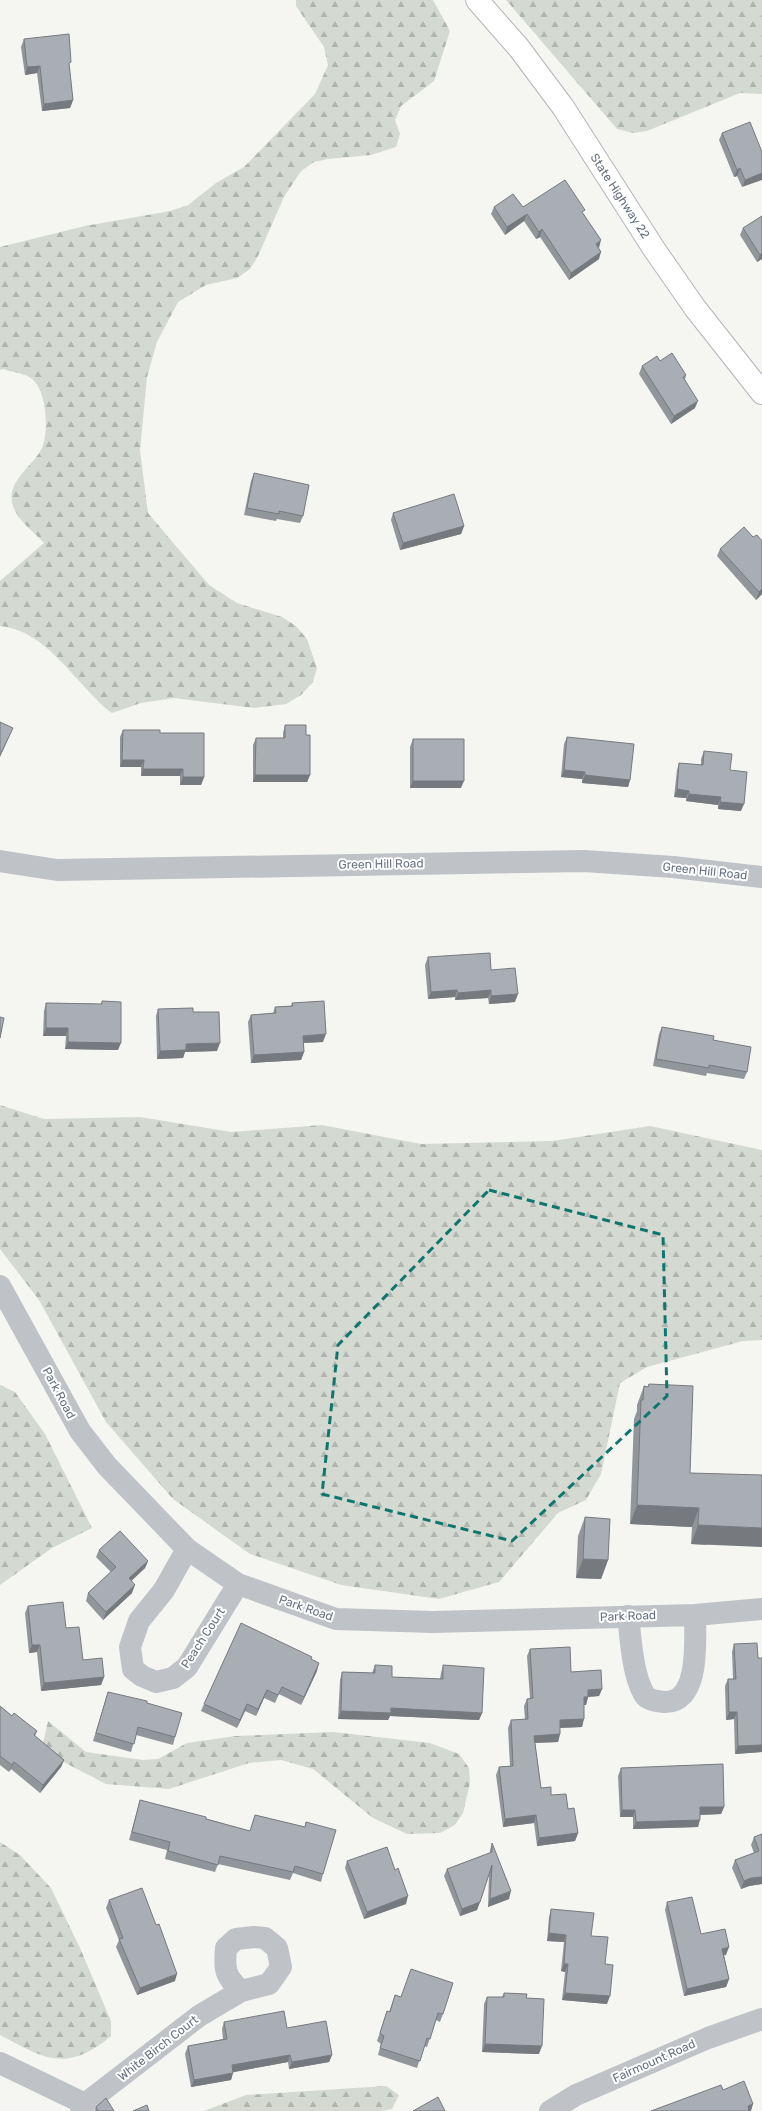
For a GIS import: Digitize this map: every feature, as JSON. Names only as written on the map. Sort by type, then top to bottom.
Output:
[{"type":"main road","name":"State Highway 22","points":[[477,0],[519,48],[563,107],[654,249],[695,308],[762,393]]},
{"type":"street","name":"Green Hill Road","points":[[0,861],[57,870],[498,861],[584,861],[673,867],[762,877]]},
{"type":"street","name":"Park Road","points":[[0,1286],[80,1431],[107,1466],[187,1548],[238,1584],[336,1619],[433,1622],[694,1615],[762,1609]]},
{"type":"street","name":"Peach Court","points":[[187,1548],[164,1590],[139,1621],[130,1647],[133,1669],[142,1676],[156,1682],[173,1678],[187,1667],[238,1584]]},
{"type":"street","points":[[628,1616],[636,1671],[644,1695],[650,1699],[668,1702],[677,1698],[690,1681],[695,1656],[694,1615]]},
{"type":"street","name":"White Birch Court","points":[[83,2107],[199,2016],[241,1991]]},
{"type":"street","name":"Fairmount Road","points":[[550,2111],[576,2095],[701,2041],[762,2019]]},
{"type":"street","points":[[0,2063],[83,2107]]},
{"type":"highlighted area","points":[[489,1190],[663,1235],[667,1396],[512,1541],[322,1494],[338,1345]]},
{"type":"green space","points":[[296,0],[433,0],[450,31],[434,81],[401,106],[395,120],[400,134],[396,147],[371,155],[328,159],[314,162],[301,171],[284,197],[258,256],[250,269],[237,278],[206,285],[178,302],[157,342],[147,377],[140,450],[148,513],[209,585],[237,603],[282,617],[296,626],[307,639],[317,668],[313,682],[301,695],[286,704],[254,708],[174,698],[141,703],[112,713],[86,689],[61,661],[33,638],[17,630],[0,626],[0,581],[44,543],[19,517],[13,506],[12,497],[16,482],[42,448],[46,432],[46,422],[44,402],[37,385],[32,379],[22,374],[3,369],[0,370],[0,247],[85,226],[170,211],[188,205],[216,183],[244,167],[315,94],[328,65],[324,47],[296,6]]},
{"type":"green space","points":[[506,0],[762,0],[762,94],[740,93],[647,131],[633,133],[617,129]]},
{"type":"green space","points":[[0,1105],[44,1119],[140,1117],[231,1132],[322,1125],[421,1144],[552,1141],[650,1126],[762,1150],[762,1340],[743,1341],[647,1367],[620,1383],[601,1474],[586,1500],[558,1513],[499,1582],[439,1599],[341,1585],[250,1554],[173,1499],[106,1422],[39,1300],[0,1249]]},
{"type":"green space","points":[[0,1385],[15,1392],[45,1434],[92,1528],[52,1548],[0,1585]]},
{"type":"green space","points":[[48,1721],[86,1752],[143,1760],[158,1759],[187,1743],[236,1736],[333,1732],[430,1743],[459,1754],[469,1768],[470,1783],[463,1813],[455,1825],[440,1833],[407,1834],[373,1818],[313,1769],[281,1760],[249,1763],[169,1789],[106,1784],[52,1756],[43,1743]]},
{"type":"green space","points":[[0,1842],[20,1855],[51,1888],[80,1948],[111,2021],[111,2036],[95,2048],[81,2055],[68,2058],[43,2056],[0,2035]]},
{"type":"green space","points":[[386,2086],[399,2095],[392,2109],[381,2111],[204,2111],[246,2095]]},
{"type":"building","points":[[69,34],[71,62],[69,63],[73,100],[44,104],[40,66],[27,67],[24,39]]},
{"type":"building","points":[[750,122],[762,152],[762,173],[745,180],[740,168],[737,170],[722,133]]},
{"type":"building","points":[[565,180],[585,210],[582,212],[601,240],[596,244],[601,252],[571,273],[542,229],[539,232],[527,214],[507,227],[494,207],[513,194],[523,207]]},
{"type":"building","points":[[762,216],[762,253],[760,255],[743,228]]},
{"type":"building","points":[[672,353],[686,375],[683,377],[698,401],[674,416],[642,366],[657,356],[660,361]]},
{"type":"building","points":[[254,473],[309,485],[303,516],[279,511],[279,514],[247,508]]},
{"type":"building","points":[[454,494],[464,526],[403,543],[393,513]]},
{"type":"building","points":[[744,527],[753,537],[757,535],[762,541],[762,589],[759,592],[720,549]]},
{"type":"building","points":[[0,722],[13,728],[0,755]]},
{"type":"building","points":[[285,725],[306,725],[306,735],[310,735],[310,775],[255,775],[256,738],[285,738]]},
{"type":"building","points":[[123,730],[160,730],[160,733],[204,733],[204,777],[183,777],[183,769],[143,769],[144,760],[122,760]]},
{"type":"building","points":[[567,737],[634,744],[630,780],[585,775],[585,772],[564,770]]},
{"type":"building","points":[[413,739],[464,739],[464,781],[413,781]]},
{"type":"building","points":[[704,751],[732,754],[730,770],[747,772],[744,804],[720,802],[721,797],[689,794],[689,791],[677,789],[679,763],[703,765]]},
{"type":"building","points":[[490,953],[491,970],[515,968],[518,994],[491,996],[491,990],[458,993],[457,990],[431,992],[428,957]]},
{"type":"building","points":[[102,1001],[121,1002],[121,1043],[68,1042],[68,1028],[46,1028],[46,1003],[102,1004]]},
{"type":"building","points":[[324,1001],[326,1034],[303,1036],[304,1052],[254,1055],[251,1015],[276,1013],[275,1007],[293,1006],[292,1003]]},
{"type":"building","points":[[193,1008],[193,1012],[219,1012],[220,1043],[186,1044],[186,1050],[160,1051],[158,1009]]},
{"type":"building","points":[[0,1017],[4,1018],[0,1038]]},
{"type":"building","points":[[662,1027],[714,1036],[713,1040],[751,1047],[747,1072],[709,1065],[709,1068],[656,1059]]},
{"type":"building","points":[[649,1384],[693,1386],[690,1473],[762,1475],[762,1528],[698,1525],[699,1508],[637,1505],[641,1400],[643,1400],[644,1386],[648,1387]]},
{"type":"building","points":[[585,1517],[610,1519],[608,1560],[583,1559]]},
{"type":"building","points":[[120,1531],[148,1561],[129,1578],[135,1585],[106,1612],[88,1593],[116,1567],[99,1550]]},
{"type":"building","points":[[63,1602],[66,1628],[79,1627],[83,1660],[102,1658],[104,1677],[44,1683],[40,1645],[32,1645],[28,1606]]},
{"type":"building","points":[[241,1623],[312,1657],[311,1659],[319,1663],[304,1697],[282,1687],[278,1695],[267,1690],[258,1709],[247,1704],[240,1720],[204,1704]]},
{"type":"building","points":[[757,1643],[758,1658],[762,1658],[762,1745],[738,1746],[737,1712],[729,1712],[728,1679],[736,1679],[734,1644]]},
{"type":"building","points":[[570,1647],[571,1672],[601,1670],[602,1689],[588,1690],[588,1697],[584,1697],[584,1719],[560,1720],[560,1734],[534,1736],[541,1788],[551,1787],[551,1795],[566,1794],[568,1809],[574,1808],[578,1833],[539,1838],[536,1815],[505,1819],[499,1767],[513,1766],[511,1720],[528,1719],[527,1699],[533,1698],[530,1649]]},
{"type":"building","points":[[375,1665],[392,1666],[392,1677],[443,1679],[443,1665],[484,1668],[482,1713],[391,1708],[391,1713],[341,1711],[342,1672],[375,1673]]},
{"type":"building","points":[[108,1692],[147,1701],[147,1703],[182,1713],[175,1737],[138,1727],[134,1744],[96,1733]]},
{"type":"building","points":[[0,1706],[12,1716],[14,1713],[37,1731],[34,1735],[64,1760],[43,1785],[14,1762],[12,1765],[0,1756]]},
{"type":"building","points":[[723,1764],[724,1807],[700,1807],[700,1820],[636,1822],[635,1810],[622,1810],[621,1768]]},
{"type":"building","points":[[140,1800],[206,1817],[206,1819],[250,1831],[255,1815],[305,1827],[306,1822],[336,1830],[323,1874],[295,1866],[293,1872],[220,1856],[218,1865],[168,1851],[170,1842],[132,1832]]},
{"type":"building","points":[[762,1834],[762,1877],[751,1878],[744,1881],[735,1860],[759,1851],[754,1837]]},
{"type":"building","points":[[492,1843],[511,1891],[490,1899],[492,1865],[480,1902],[462,1909],[447,1869],[492,1852]]},
{"type":"building","points":[[387,1847],[395,1870],[398,1868],[408,1896],[367,1912],[347,1861]]},
{"type":"building","points":[[142,1888],[156,1925],[159,1924],[177,1974],[140,1988],[119,1939],[123,1938],[109,1900]]},
{"type":"building","points":[[692,1897],[701,1934],[725,1929],[729,1947],[722,1949],[729,1979],[687,1989],[667,1902]]},
{"type":"building","points":[[551,1909],[594,1913],[591,1936],[608,1937],[605,1964],[613,1965],[610,1996],[565,1993],[568,1964],[564,1964],[566,1935],[549,1933]]},
{"type":"building","points":[[411,1969],[453,1983],[443,2014],[438,2013],[430,2039],[427,2038],[420,2061],[380,2048],[384,2036],[380,2033],[387,2011],[390,2012],[395,1995],[401,1997]]},
{"type":"building","points":[[504,1993],[527,1994],[526,1998],[544,1999],[542,2046],[485,2044],[487,1997],[504,1997]]},
{"type":"building","points":[[284,2011],[287,2028],[326,2021],[332,2055],[292,2062],[290,2055],[232,2065],[233,2073],[194,2080],[188,2046],[227,2039],[224,2022]]},
{"type":"building","points":[[744,2081],[753,2104],[748,2106],[749,2111],[651,2111],[721,2085],[723,2090]]},
{"type":"building","points":[[438,2097],[445,2111],[413,2111]]},
{"type":"building","points":[[106,2098],[114,2111],[98,2111],[96,2107]]},
{"type":"building","points":[[147,2105],[149,2111],[133,2111]]}]
